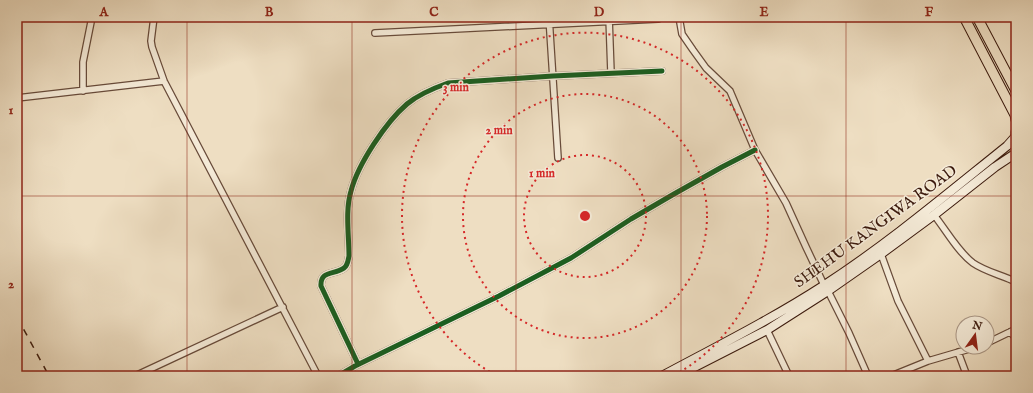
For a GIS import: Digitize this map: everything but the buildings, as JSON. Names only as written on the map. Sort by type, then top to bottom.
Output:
[{"type":"main road","points":[[964,17],[1015,115],[1016,120]]},
{"type":"main road","points":[[977,17],[1016,91]]},
{"type":"main road","name":"SHEHU KANGIWA ROAD","points":[[677,376],[767,330],[826,288],[929,209],[1007,146],[1016,136]]},
{"type":"main road","name":"SHEHU KANGIWA ROAD","points":[[662,376],[826,288],[881,254],[995,167],[1016,153]]},
{"type":"street","points":[[83,91],[83,62],[92,17]]},
{"type":"street","points":[[154,17],[151,41],[164,81],[318,376]]},
{"type":"street","points":[[549,17],[558,158]]},
{"type":"street","points":[[679,17],[682,34],[692,50],[706,68],[730,91],[755,150],[786,203],[826,288],[849,332],[868,376]]},
{"type":"street","points":[[609,19],[612,73]]},
{"type":"street","points":[[375,33],[550,25],[609,19],[658,19]]},
{"type":"street","points":[[358,364],[321,286],[321,280],[323,276],[345,268],[348,263],[350,192],[354,180],[364,159],[377,140],[408,103],[435,87],[448,83],[662,71]]},
{"type":"street","points":[[17,98],[164,81]]},
{"type":"street","points":[[338,376],[358,364],[499,296],[571,258],[656,205],[755,150]]},
{"type":"street","points":[[934,215],[966,257],[980,266],[1016,282]]},
{"type":"street","points":[[881,254],[898,301],[928,361]]},
{"type":"street","points":[[135,376],[141,375],[283,307]]},
{"type":"street","points":[[995,339],[1016,329]]},
{"type":"street","points":[[767,330],[789,376]]},
{"type":"street","points":[[1010,332],[1016,338]]},
{"type":"street","points":[[891,376],[928,361],[955,353]]},
{"type":"street","points":[[959,355],[967,376]]},
{"type":"railway","points":[[17,317],[49,376]]},
{"type":"cycle path","points":[[358,364],[321,286],[321,281],[325,275],[340,270],[347,264],[349,256],[348,207],[355,180],[366,156],[382,132],[390,121],[407,104],[416,97],[448,83],[662,71]]},
{"type":"cycle path","points":[[338,376],[355,366],[499,296],[571,258],[631,219],[755,150]]}]
